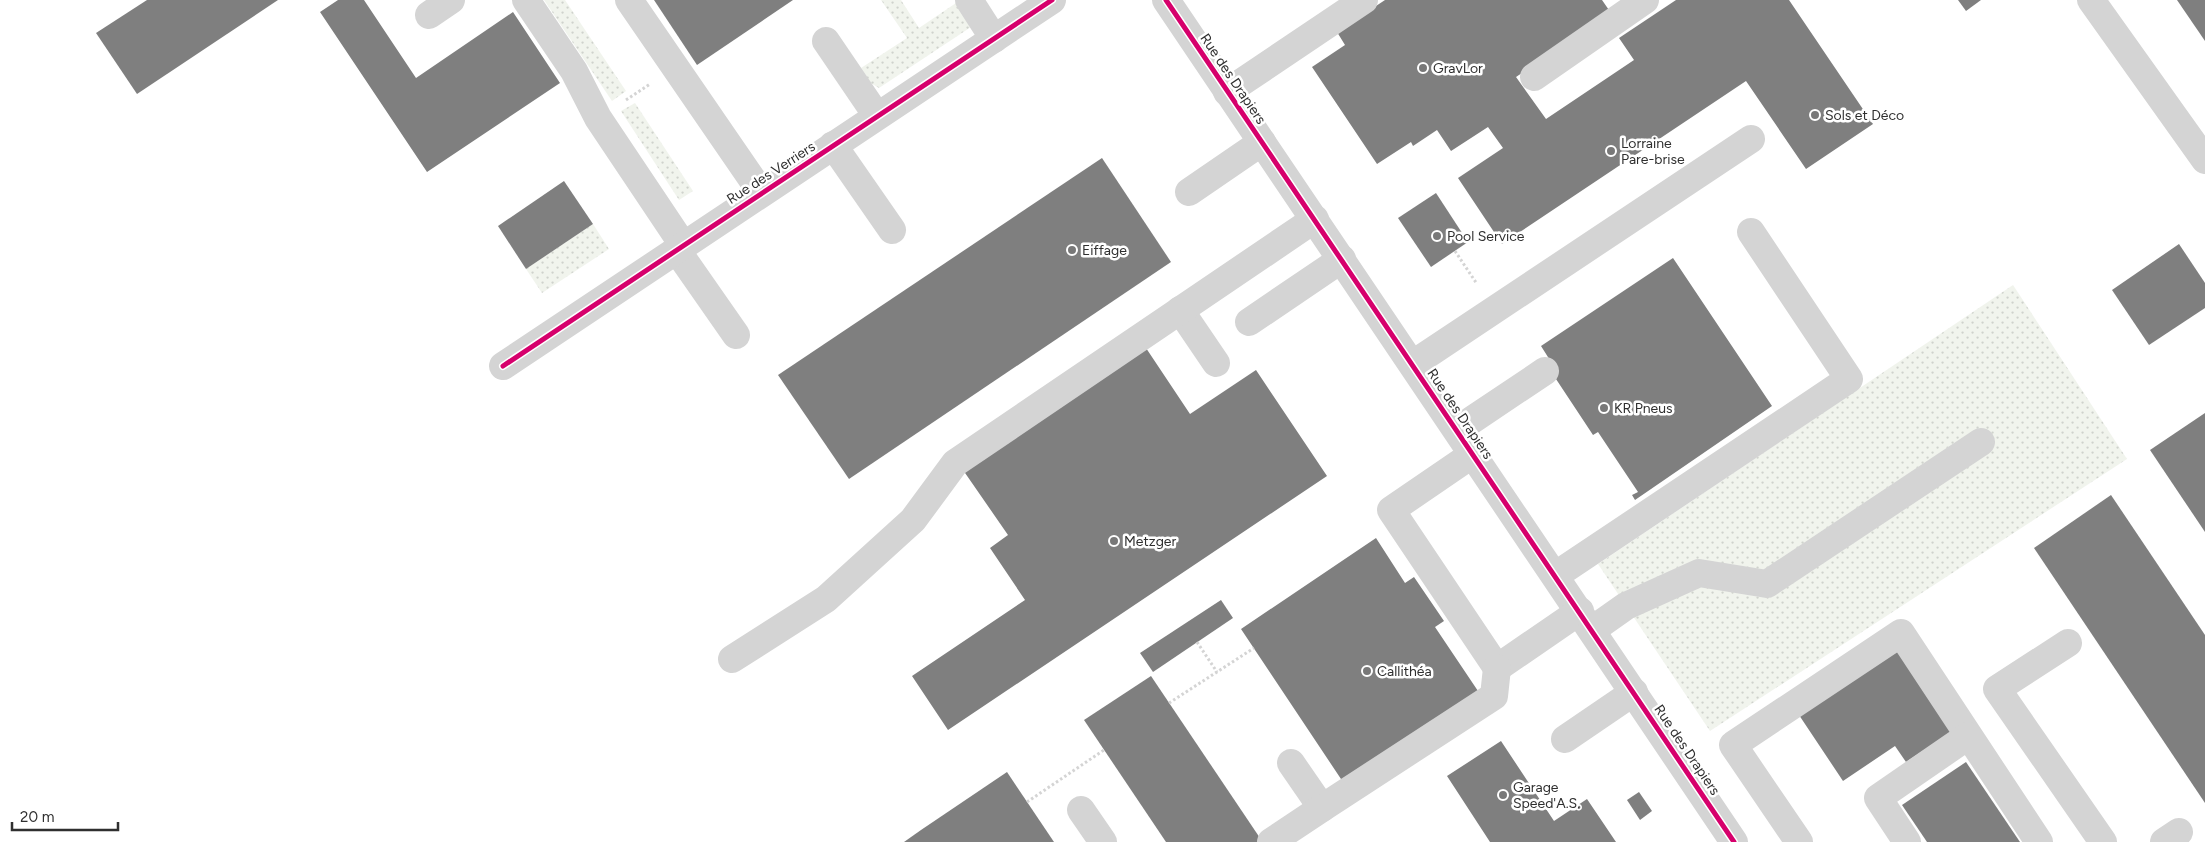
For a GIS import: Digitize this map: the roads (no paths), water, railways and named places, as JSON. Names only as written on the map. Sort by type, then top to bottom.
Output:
[{"type":"street","points":[[429,15],[451,0]]},
{"type":"street","points":[[526,0],[574,71],[598,118],[736,335]]},
{"type":"street","points":[[629,0],[762,192]]},
{"type":"street","points":[[968,0],[994,39]]},
{"type":"street","name":"Rue des Verriers","points":[[502,366],[1052,0]]},
{"type":"street","name":"Rue des Drapiers","points":[[1166,0],[1556,575],[1734,842]]},
{"type":"street","points":[[1228,92],[1364,0]]},
{"type":"street","points":[[1534,76],[1645,0]]},
{"type":"street","points":[[2091,0],[2205,160]]},
{"type":"street","points":[[826,41],[877,116]]},
{"type":"street","points":[[1413,364],[1751,139]]},
{"type":"street","points":[[1189,192],[1262,142]]},
{"type":"street","points":[[834,145],[892,230]]},
{"type":"street","points":[[732,659],[826,599],[913,520],[955,463],[1315,219]]},
{"type":"street","points":[[1556,575],[1849,379],[1751,232]]},
{"type":"street","points":[[1248,322],[1342,260]]},
{"type":"street","points":[[1180,310],[1216,363]]},
{"type":"street","points":[[1457,430],[1545,371]]},
{"type":"street","points":[[1497,668],[1586,620],[1626,606],[1699,573],[1767,584],[1981,442]]},
{"type":"street","points":[[1271,842],[1494,696],[1497,668],[1391,510],[1473,454]]},
{"type":"street","points":[[1799,842],[1733,745],[1901,633],[2039,842]]},
{"type":"street","points":[[2068,644],[1997,689],[2104,842]]},
{"type":"street","points":[[1565,739],[1634,692]]},
{"type":"street","points":[[1907,842],[1878,798],[1968,736]]},
{"type":"street","points":[[1291,763],[1322,808]]},
{"type":"street","points":[[1081,810],[1103,842]]},
{"type":"place","name":"GravLor","points":[[1423,68]]},
{"type":"place","name":"Sols et Déco","points":[[1815,115]]},
{"type":"place","name":"Lorraine Pare-brise","points":[[1611,151]]},
{"type":"place","name":"Pool Service","points":[[1437,236]]},
{"type":"place","name":"Eiffage","points":[[1072,250]]},
{"type":"place","name":"KR Pneus","points":[[1604,408]]},
{"type":"place","name":"Metzger","points":[[1114,541]]},
{"type":"place","name":"Callithéa","points":[[1367,671]]},
{"type":"place","name":"Garage Speed'A.S.","points":[[1503,795]]}]
